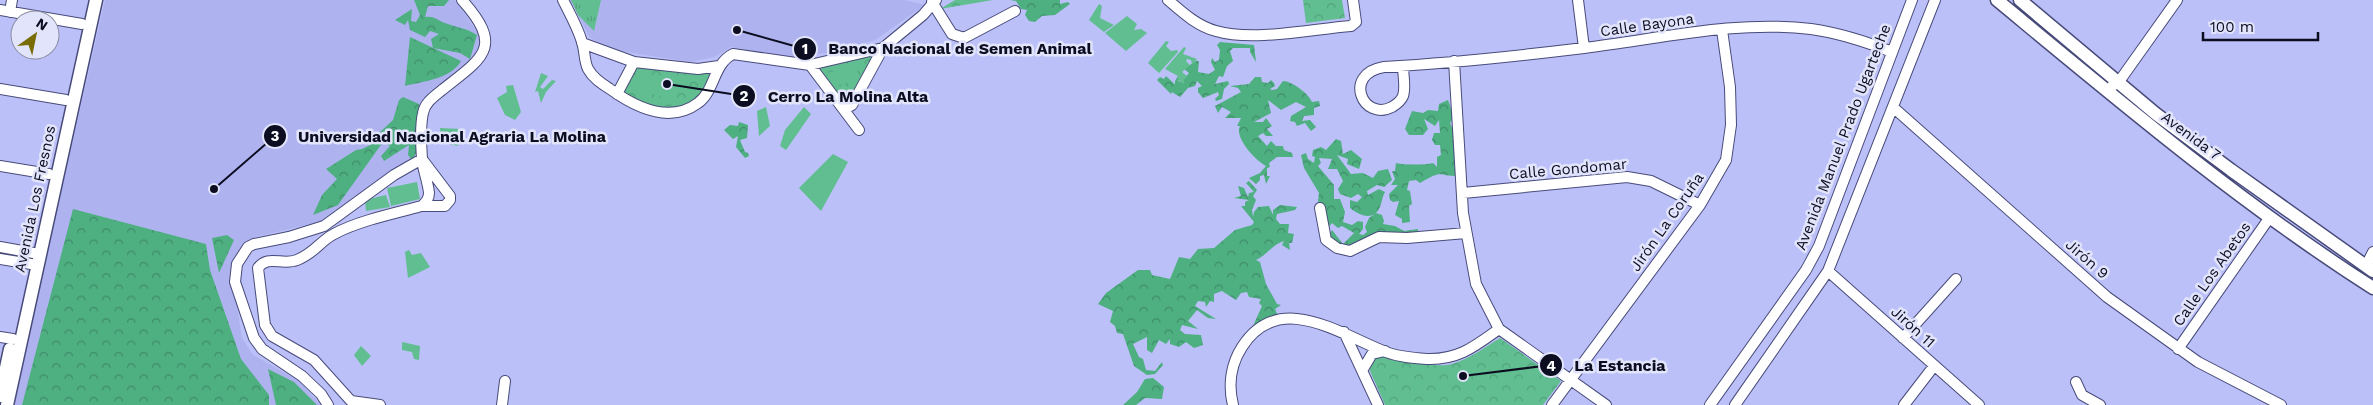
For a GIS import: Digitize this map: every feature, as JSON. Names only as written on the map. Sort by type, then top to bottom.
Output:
[{"type":"main road","name":"Avenida Los Fresnos","points":[[7,405],[49,174],[88,0]]},
{"type":"main road","name":"Avenida Los Fresnos","points":[[0,396],[6,338],[34,259],[96,0]]},
{"type":"main road","name":"Avenida 7","points":[[1997,0],[2148,125],[2270,216],[2373,288]]},
{"type":"main road","name":"Avenida 7","points":[[2020,0],[2156,114],[2370,268]]},
{"type":"main road","points":[[2148,125],[2156,114]]},
{"type":"main road","points":[[2338,264],[2346,252]]},
{"type":"street","points":[[12,0],[5,11],[82,24]]},
{"type":"street","points":[[422,206],[428,201],[429,194],[422,159],[423,112],[426,104],[478,61],[485,52],[486,39],[482,26],[462,0]]},
{"type":"street","points":[[563,0],[582,43],[586,66],[593,77],[617,94],[646,109],[664,113],[684,112],[700,102],[709,90],[719,66],[733,54],[810,65],[883,48]]},
{"type":"street","points":[[1168,0],[1197,23],[1215,31],[1237,35],[1354,25],[1353,0]]},
{"type":"street","points":[[1578,0],[1584,48]]},
{"type":"street","name":"Avenida Manuel Prado Ugarteche","points":[[1710,405],[1806,270],[1819,246],[1912,0]]},
{"type":"street","points":[[1735,405],[1828,271],[1894,108],[1935,0]]},
{"type":"street","points":[[2101,86],[2110,87],[2118,84],[2177,0]]},
{"type":"street","points":[[845,109],[852,105],[883,48],[923,15],[934,1],[952,34],[964,38],[1015,11]]},
{"type":"street","name":"Calle Bayona","points":[[1403,66],[1405,88],[1403,97],[1398,104],[1389,108],[1379,109],[1368,106],[1361,98],[1360,88],[1366,73],[1372,69],[1584,48],[1722,30],[1767,28],[1812,30],[1840,35],[1892,52]]},
{"type":"street","name":"Jirón La Coruña","points":[[1552,405],[1700,205],[1726,160],[1732,124],[1730,87],[1722,30]]},
{"type":"street","points":[[582,43],[634,62],[698,69],[719,66]]},
{"type":"street","points":[[1454,61],[1466,233],[1476,284],[1499,329],[1606,405]]},
{"type":"street","points":[[617,94],[634,62]]},
{"type":"street","points":[[810,65],[837,104],[845,109],[859,130]]},
{"type":"street","points":[[0,89],[66,100]]},
{"type":"street","name":"Jirón 9","points":[[1894,108],[2107,297],[2198,362],[2281,405]]},
{"type":"street","points":[[380,405],[351,401],[314,360],[272,336],[265,325],[258,268],[263,261],[268,260],[295,261],[316,250],[336,233],[422,206],[445,206],[450,200],[450,196],[422,159]]},
{"type":"street","points":[[328,405],[302,376],[277,361],[262,349],[254,338],[235,282],[237,264],[248,247],[254,244],[289,237],[324,226],[394,175],[422,159]]},
{"type":"street","points":[[0,166],[49,174]]},
{"type":"street","name":"Calle Gondomar","points":[[1463,193],[1627,177],[1651,181],[1700,205]]},
{"type":"street","points":[[1320,208],[1326,240],[1337,248],[1350,251],[1379,238],[1407,238],[1466,233]]},
{"type":"street","name":"Calle Los Abetos","points":[[2178,349],[2270,216]]},
{"type":"street","points":[[0,247],[34,259]]},
{"type":"street","points":[[2370,268],[2373,252]]},
{"type":"street","points":[[0,258],[34,259]]},
{"type":"street","name":"Jirón 11","points":[[1828,271],[1979,405]]},
{"type":"street","points":[[1903,338],[1956,279]]},
{"type":"street","points":[[1233,405],[1229,390],[1232,369],[1251,333],[1266,324],[1303,319],[1344,332],[1402,357],[1449,359],[1471,349],[1499,329]]},
{"type":"street","points":[[1344,332],[1363,369],[1378,405]]},
{"type":"street","points":[[1363,369],[1372,354],[1385,351]]},
{"type":"street","points":[[1904,405],[1934,366]]},
{"type":"street","points":[[502,405],[505,381]]},
{"type":"street","points":[[2076,382],[2082,395],[2100,405]]},
{"type":"shaded area","points":[[105,0],[455,0],[478,33],[481,43],[477,53],[469,63],[425,98],[421,104],[414,156],[319,222],[256,237],[246,243],[232,274],[242,338],[253,355],[298,380],[321,405],[13,405]]},
{"type":"shaded area","points":[[570,0],[904,0],[925,5],[875,40],[827,53],[787,58],[731,47],[714,57],[690,62],[620,51],[603,45],[590,38]]},
{"type":"green space","points":[[414,0],[449,0],[444,6],[428,6],[425,17],[469,30],[477,35],[470,59],[460,53],[433,48],[431,39],[439,34],[430,31],[425,37],[410,30],[408,20],[405,25],[395,20],[412,9],[411,21],[416,22],[420,15]]},
{"type":"green space","points":[[571,0],[601,0],[594,31],[578,15]]},
{"type":"green space","points":[[955,0],[993,0],[940,9]]},
{"type":"green space","points":[[1010,0],[1060,0],[1060,4],[1068,2],[1070,4],[1055,15],[1042,16],[1035,22],[1029,21],[1025,15],[1027,10],[1021,9],[1016,1]]},
{"type":"green space","points":[[1303,0],[1342,0],[1345,18],[1306,23]]},
{"type":"green space","points":[[1099,4],[1102,6],[1100,18],[1114,25],[1104,32],[1089,20]]},
{"type":"green space","points":[[1127,16],[1137,24],[1134,30],[1141,29],[1147,33],[1126,51],[1105,33]]},
{"type":"green space","points":[[410,37],[461,61],[457,67],[444,76],[405,86]]},
{"type":"green space","points":[[1166,41],[1169,42],[1166,46],[1171,51],[1177,50],[1178,52],[1159,73],[1148,63]]},
{"type":"green space","points":[[1220,42],[1254,45],[1256,62],[1250,52],[1250,48],[1233,48],[1230,51],[1233,61],[1227,66],[1223,77],[1219,76],[1215,84],[1228,81],[1229,84],[1224,89],[1222,99],[1216,101],[1215,99],[1219,95],[1218,92],[1203,98],[1198,92],[1198,88],[1202,86],[1197,81],[1195,86],[1188,88],[1180,97],[1172,92],[1171,94],[1157,80],[1160,77],[1164,79],[1166,76],[1175,84],[1178,76],[1180,78],[1178,81],[1184,83],[1184,79],[1189,73],[1184,69],[1196,61],[1199,61],[1198,72],[1209,74],[1215,70],[1211,62],[1212,58],[1215,62],[1219,60],[1220,50],[1217,45]]},
{"type":"green space","points":[[1184,47],[1186,48],[1183,54],[1197,59],[1192,65],[1191,60],[1187,59],[1186,61],[1190,65],[1182,72],[1187,76],[1184,79],[1184,84],[1178,80],[1178,76],[1165,69]]},
{"type":"green space","points":[[870,56],[873,57],[851,97],[842,103],[819,72],[821,68]]},
{"type":"green space","points":[[636,65],[707,73],[710,75],[701,98],[687,109],[651,108],[622,93]]},
{"type":"green space","points":[[856,66],[859,80],[830,87],[827,73]]},
{"type":"green space","points":[[541,73],[548,76],[540,87],[543,89],[552,80],[556,81],[546,92],[541,103],[538,91],[535,92]]},
{"type":"green space","points":[[641,74],[670,82],[666,98],[637,90]]},
{"type":"green space","points":[[1255,77],[1261,77],[1262,82],[1268,83],[1271,80],[1275,86],[1270,89],[1272,90],[1277,89],[1283,81],[1291,83],[1304,92],[1312,102],[1319,101],[1320,106],[1314,108],[1314,115],[1304,116],[1302,121],[1310,120],[1316,127],[1311,131],[1305,123],[1297,126],[1295,122],[1290,121],[1291,116],[1306,107],[1296,102],[1281,110],[1268,100],[1271,113],[1254,122],[1263,122],[1266,118],[1272,126],[1267,129],[1273,136],[1266,136],[1263,133],[1258,136],[1267,146],[1271,141],[1276,146],[1283,146],[1284,150],[1292,153],[1293,157],[1277,157],[1269,163],[1270,167],[1267,168],[1267,176],[1270,176],[1266,184],[1264,175],[1260,176],[1260,180],[1256,184],[1249,178],[1260,173],[1266,166],[1243,143],[1240,137],[1240,126],[1237,126],[1241,118],[1225,118],[1231,112],[1222,107],[1218,113],[1215,106],[1241,92],[1238,88],[1230,86],[1249,84]]},
{"type":"green space","points":[[513,85],[521,112],[515,120],[505,115],[497,98],[507,92],[506,86]]},
{"type":"green space","points":[[403,97],[419,104],[417,152],[412,160],[408,155],[409,145],[384,161],[381,156],[390,146],[383,142],[338,205],[313,215],[322,195],[337,179],[326,169],[356,150],[380,140],[379,133],[393,120],[399,100]]},
{"type":"green space","points":[[1448,100],[1454,117],[1450,123],[1454,132],[1454,149],[1457,160],[1454,168],[1458,169],[1459,176],[1440,174],[1420,183],[1416,180],[1409,181],[1407,190],[1410,191],[1412,204],[1409,206],[1410,222],[1402,223],[1402,219],[1395,215],[1399,201],[1393,202],[1390,200],[1389,194],[1398,185],[1391,185],[1395,179],[1392,171],[1395,171],[1396,163],[1433,163],[1437,167],[1437,157],[1441,155],[1440,145],[1435,145],[1432,140],[1434,133],[1440,133],[1439,120],[1435,126],[1424,119],[1428,129],[1423,135],[1409,135],[1405,129],[1412,111],[1423,113],[1428,110],[1438,111],[1439,104]]},
{"type":"green space","points":[[766,107],[770,126],[759,136],[757,111]]},
{"type":"green space","points":[[804,107],[811,114],[786,150],[780,146],[785,130]]},
{"type":"green space","points":[[739,122],[748,125],[747,138],[740,140],[745,152],[749,156],[745,158],[736,147],[738,136],[733,139],[724,130],[730,125],[738,126]]},
{"type":"green space","points":[[440,128],[461,129],[465,135],[464,139],[457,137],[458,146],[441,142]]},
{"type":"green space","points":[[1336,139],[1341,141],[1343,154],[1351,150],[1362,159],[1359,169],[1347,164],[1348,159],[1337,155],[1351,174],[1363,173],[1373,178],[1378,171],[1388,169],[1392,180],[1384,187],[1377,185],[1367,191],[1368,195],[1379,189],[1385,192],[1377,212],[1370,216],[1362,215],[1350,208],[1350,200],[1357,202],[1362,197],[1358,194],[1351,198],[1340,194],[1338,189],[1343,181],[1337,169],[1328,169],[1332,159],[1319,158],[1321,163],[1318,166],[1334,185],[1334,199],[1340,199],[1345,212],[1343,222],[1352,225],[1358,221],[1363,222],[1363,229],[1359,234],[1363,235],[1367,232],[1365,227],[1369,218],[1376,213],[1382,215],[1383,224],[1395,226],[1404,231],[1418,229],[1418,235],[1383,235],[1348,247],[1342,246],[1329,235],[1332,230],[1343,244],[1354,233],[1342,226],[1338,228],[1332,223],[1326,230],[1323,208],[1318,201],[1319,193],[1304,168],[1301,155],[1306,153],[1308,159],[1314,163],[1313,150],[1321,147],[1326,150]]},
{"type":"green space","points":[[833,154],[848,162],[821,211],[799,188]]},
{"type":"green space","points":[[1249,181],[1257,190],[1253,196],[1256,200],[1252,210],[1253,217],[1258,207],[1269,206],[1273,215],[1273,210],[1280,205],[1297,207],[1295,210],[1277,214],[1276,219],[1280,224],[1289,224],[1288,233],[1294,234],[1292,243],[1289,243],[1290,250],[1282,245],[1284,241],[1256,260],[1260,262],[1266,284],[1277,304],[1281,305],[1275,309],[1279,318],[1253,326],[1262,306],[1259,303],[1261,299],[1249,297],[1247,292],[1241,293],[1236,300],[1222,291],[1214,294],[1214,302],[1210,301],[1206,307],[1205,302],[1198,301],[1195,306],[1216,319],[1208,318],[1197,310],[1188,321],[1198,329],[1182,325],[1180,330],[1185,334],[1201,335],[1203,345],[1194,348],[1186,342],[1179,347],[1170,344],[1170,339],[1166,344],[1159,340],[1152,353],[1147,350],[1147,337],[1133,344],[1139,357],[1143,359],[1146,370],[1155,371],[1162,362],[1163,365],[1155,374],[1147,375],[1134,366],[1123,334],[1117,333],[1115,326],[1110,322],[1113,311],[1098,304],[1106,293],[1138,270],[1150,270],[1152,275],[1170,279],[1179,257],[1190,259],[1198,249],[1214,248],[1235,230],[1252,225],[1254,222],[1241,206],[1245,206],[1245,202],[1249,200],[1234,198],[1241,196],[1238,186],[1244,188],[1248,197],[1249,193],[1254,192],[1246,183]]},
{"type":"green space","points":[[417,182],[420,199],[391,206],[387,188]]},
{"type":"green space","points":[[386,195],[390,207],[366,211],[365,200]]},
{"type":"green space","points":[[73,209],[206,244],[210,270],[241,359],[269,395],[269,405],[22,405]]},
{"type":"green space","points":[[227,235],[234,240],[219,273],[212,238]]},
{"type":"green space","points":[[409,250],[412,255],[421,253],[430,267],[408,278],[405,252]]},
{"type":"green space","points":[[1500,338],[1561,381],[1543,405],[1385,405],[1370,371],[1369,364],[1379,355],[1426,364],[1452,364],[1470,356]]},
{"type":"green space","points":[[402,342],[420,346],[419,360],[414,359],[412,352],[402,350]]},
{"type":"green space","points":[[361,346],[371,356],[362,366],[354,355]]},
{"type":"green space","points":[[268,369],[294,382],[317,405],[276,405]]},
{"type":"green space","points":[[1153,378],[1164,387],[1162,399],[1145,398],[1136,405],[1123,405],[1137,392],[1145,379]]},
{"type":"place","name":"Banco Nacional de Semen Animal","points":[[737,30]]},
{"type":"place","name":"Cerro La Molina Alta","points":[[667,84]]},
{"type":"place","name":"Universidad Nacional Agraria La Molina","points":[[214,189]]},
{"type":"place","name":"La Estancia","points":[[1463,376]]}]
